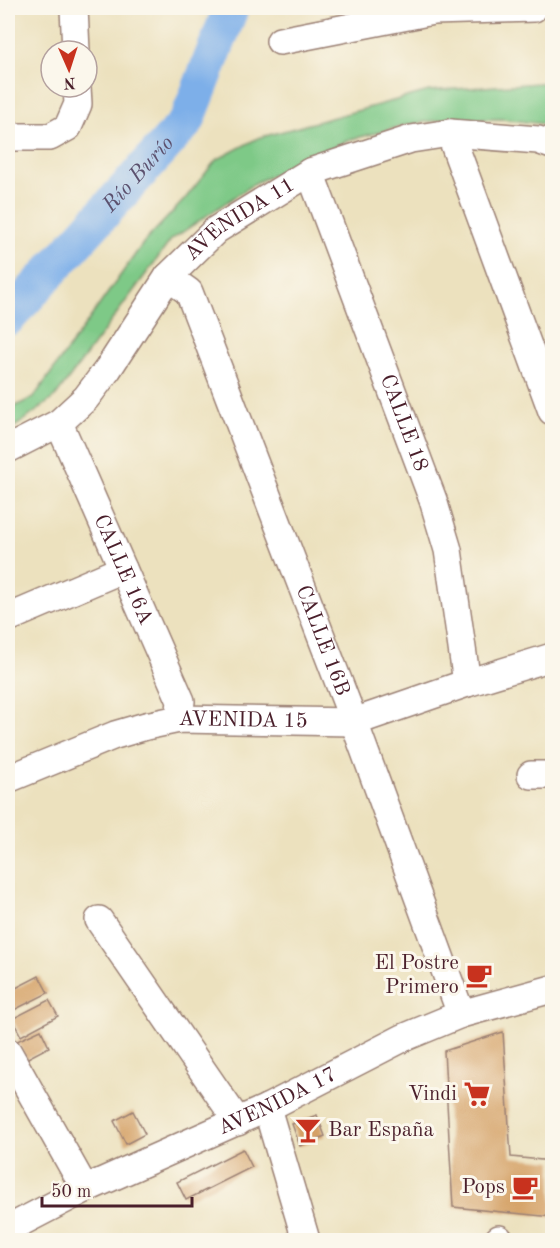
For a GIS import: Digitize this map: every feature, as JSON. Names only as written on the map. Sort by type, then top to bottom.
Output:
[{"type":"street","points":[[74,8],[75,39]]},
{"type":"street","points":[[280,41],[432,9],[534,8]]},
{"type":"street","points":[[8,137],[50,137],[68,127],[78,104],[78,99]]},
{"type":"street","points":[[450,133],[552,411]]},
{"type":"street","name":"AVENIDA 11","points":[[8,449],[59,423],[86,398],[108,369],[168,278],[216,230],[310,172],[411,139],[450,133],[538,140],[552,145]]},
{"type":"street","name":"CALLE 18","points":[[310,172],[433,500],[448,550],[467,683]]},
{"type":"street","name":"CALLE 16B","points":[[168,278],[189,292],[354,722],[461,1014]]},
{"type":"street","name":"CALLE 16A","points":[[59,423],[181,700],[179,719]]},
{"type":"street","points":[[8,618],[123,569]]},
{"type":"street","name":"AVENIDA 15","points":[[8,779],[115,735],[146,726],[179,719],[354,722],[467,683],[552,657]]},
{"type":"street","points":[[99,920],[238,1122]]},
{"type":"street","name":"AVENIDA 17","points":[[18,1228],[85,1189],[238,1122],[403,1038],[461,1014],[552,989]]},
{"type":"street","points":[[9,1058],[85,1189]]},
{"type":"street","points":[[267,1108],[306,1240]]},
{"type":"green space","points":[[552,82],[552,125],[502,119],[441,120],[411,124],[349,140],[255,183],[171,240],[56,396],[8,431],[8,410],[34,397],[144,242],[184,200],[216,160],[258,138],[429,91]]},
{"type":"building","points":[[39,976],[48,993],[8,1013],[8,992]]},
{"type":"building","points":[[49,1000],[58,1016],[21,1036],[12,1019]]},
{"type":"building","points":[[41,1030],[49,1047],[26,1059],[17,1041]]},
{"type":"building","points":[[503,1032],[511,1157],[552,1161],[552,1217],[453,1207],[444,1051]]},
{"type":"building","points":[[133,1111],[145,1134],[126,1144],[114,1121]]},
{"type":"building","name":"Bar España","points":[[317,1115],[325,1136],[300,1146],[292,1124]]},
{"type":"building","points":[[243,1149],[252,1167],[186,1200],[177,1182]]},
{"type":"waterway","name":"Río Burío","points":[[8,318],[187,121],[231,8]]},
{"type":"place","name":"El Postre Primero","points":[[479,975]]},
{"type":"place","name":"Vindi","points":[[477,1094]]},
{"type":"place","name":"Bar España","points":[[308,1130]]},
{"type":"place","name":"Pops","points":[[525,1187]]}]
